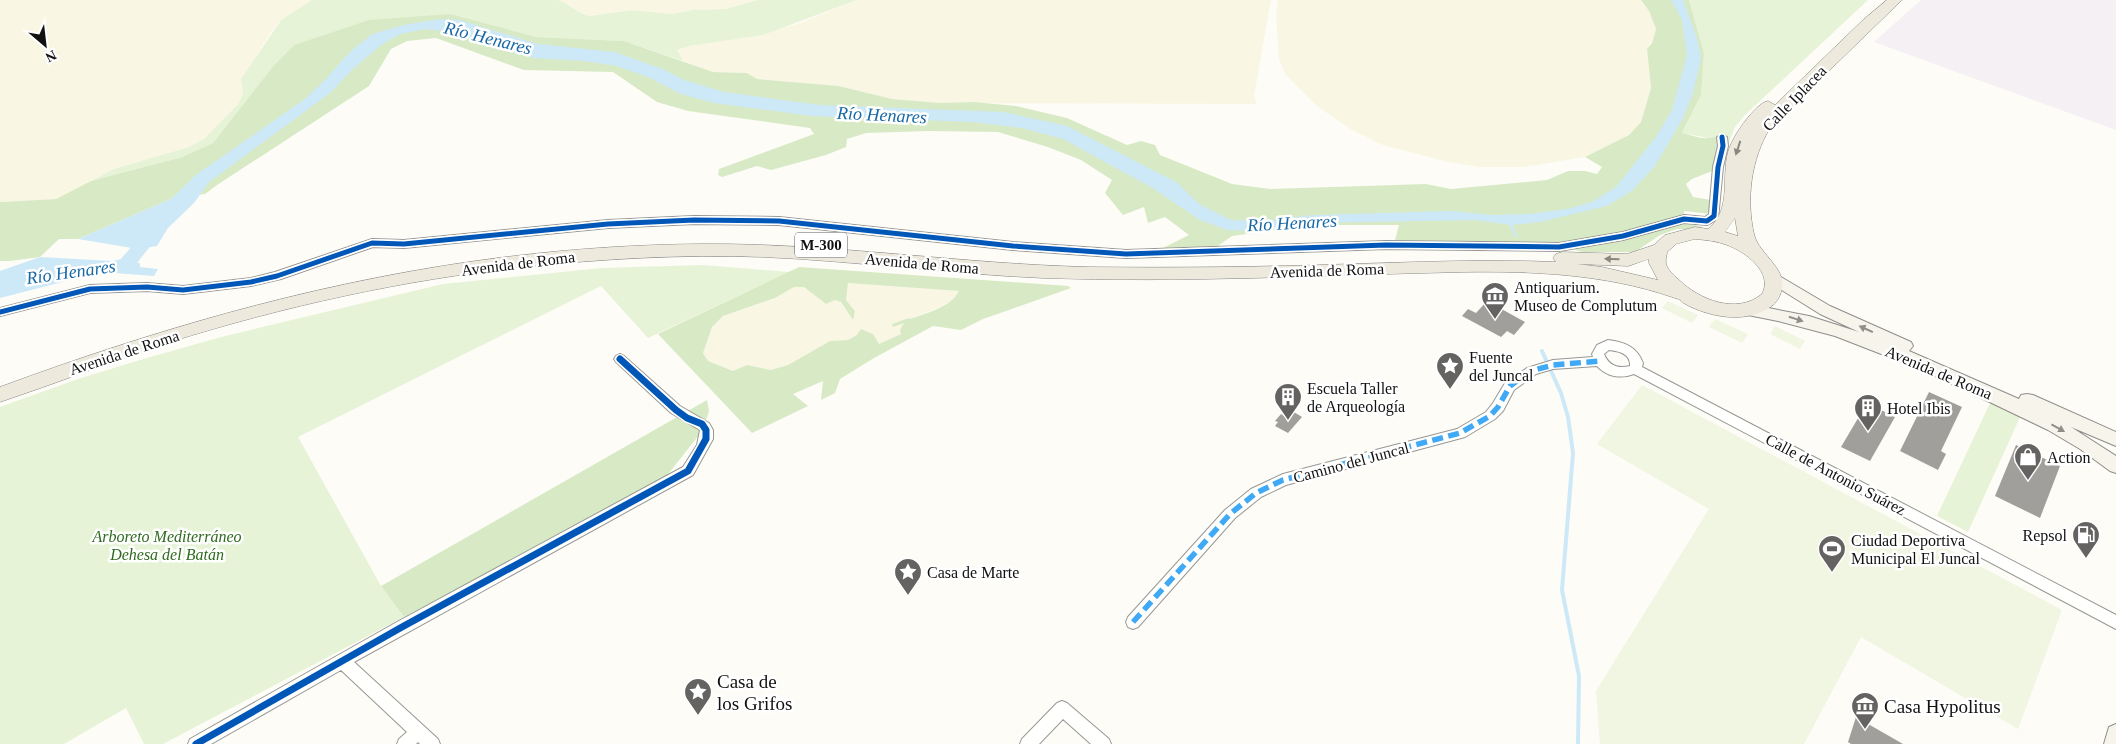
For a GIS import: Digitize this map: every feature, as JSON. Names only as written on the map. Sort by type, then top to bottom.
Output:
[{"type":"main road","name":"Calle Iplacea","points":[[1712,234],[1724,226],[1731,212],[1736,155],[1748,126],[1879,0]]},
{"type":"main road","name":"Calle Iplacea","points":[[1751,250],[1744,231],[1742,213],[1747,164],[1753,144],[1764,125],[1868,23],[1895,0]]},
{"type":"main road","name":"M-300","points":[[1748,310],[1732,311],[1714,308],[1696,302],[1680,293],[1664,279],[1657,263],[1659,249],[1666,241],[1679,235],[1694,233],[1712,234],[1726,238],[1751,250],[1766,264],[1774,278]]},
{"type":"main road","name":"Avenida de Roma","points":[[0,384],[67,358],[299,290],[405,268],[515,251],[600,243],[709,240],[817,245],[971,258],[1129,264],[1284,262],[1462,255],[1628,260],[1659,249]]},
{"type":"main road","name":"Avenida de Roma","points":[[0,395],[220,320],[301,300],[406,278],[512,262],[599,253],[703,250],[815,254],[969,268],[1121,274],[1511,266],[1616,276],[1680,293]]},
{"type":"main road","points":[[1748,310],[1764,304],[1773,292],[1774,278]]},
{"type":"street","points":[[0,312],[90,289],[147,287],[182,290],[251,282],[277,276],[372,243],[404,244],[608,224],[684,220],[779,220],[1013,246],[1126,254],[1386,246],[1559,247],[1623,236],[1684,218],[1707,221],[1714,216],[1718,167],[1723,146],[1722,137]]},
{"type":"street","name":"Avenida de Roma","points":[[1774,278],[1825,310],[2116,438]]},
{"type":"street","name":"Avenida de Roma","points":[[1748,310],[1785,316],[1845,334],[1913,360],[2022,408],[2095,449],[2116,466]]},
{"type":"street","points":[[1608,345],[1618,345],[1628,350],[1635,356],[1637,363],[1635,370],[1627,373],[1607,368],[1600,361],[1598,354],[1601,348],[1608,345]]},
{"type":"street","points":[[196,744],[342,661],[688,471],[701,450],[707,437],[707,430],[701,423],[685,418],[620,359]]},
{"type":"street","name":"Camino del Juncal","points":[[1133,622],[1230,514],[1256,493],[1283,480],[1460,432],[1482,421],[1498,408],[1510,385],[1521,376],[1549,365],[1600,361]]},
{"type":"street","name":"Calle de Antonio Suárez","points":[[1635,370],[2116,622]]},
{"type":"street","points":[[342,661],[372,691],[432,744]]},
{"type":"street","points":[[1028,744],[1062,708],[1104,744]]},
{"type":"street","points":[[405,744],[418,732]]},
{"type":"street","points":[[2114,744],[2116,734]]},
{"type":"shaded area","points":[[0,0],[312,0],[281,20],[273,29],[256,56],[239,103],[204,139],[189,147],[114,170],[56,199],[0,202]]},
{"type":"shaded area","points":[[558,0],[758,0],[725,9],[693,10],[672,14],[633,10],[588,16],[581,15],[569,4]]},
{"type":"shaded area","points":[[857,0],[1271,0],[1254,96],[1257,104],[941,103],[892,99],[839,86],[757,79],[747,73],[713,72],[683,61],[676,52],[676,50],[689,46],[795,25]]},
{"type":"shaded area","points":[[1278,0],[1641,0],[1649,11],[1656,29],[1647,49],[1651,88],[1641,122],[1629,135],[1585,157],[1524,167],[1479,167],[1444,161],[1383,145],[1350,129],[1317,106],[1285,74],[1279,59],[1276,15]]},
{"type":"shaded area","points":[[1921,0],[2116,0],[2116,130],[1874,42]]},
{"type":"shaded area","points":[[848,283],[959,291],[955,299],[910,319],[905,323],[901,334],[879,344],[857,335],[848,340],[830,341],[788,365],[771,370],[747,365],[733,371],[708,361],[703,353],[712,327],[723,316],[775,298],[794,287],[804,286],[826,304],[835,300],[841,302],[853,320],[855,311],[846,300]]},
{"type":"green space","points":[[312,0],[558,0],[589,16],[633,10],[672,14],[693,10],[725,9],[758,0],[857,0],[763,35],[689,46],[677,50],[683,61],[624,41],[536,37],[504,29],[294,45],[274,65],[213,143],[182,157],[91,181],[114,169],[189,147],[204,139],[239,103],[243,92],[241,79],[281,20]]},
{"type":"green space","points":[[1641,0],[1689,0],[1704,53],[1701,95],[1682,133],[1701,138],[1721,137],[1729,142],[1722,167],[1692,179],[1686,184],[1693,197],[1711,200],[1711,214],[1684,211],[1684,223],[1703,227],[1701,229],[1677,229],[1660,235],[1635,252],[1582,252],[1559,245],[1481,242],[1394,244],[1399,225],[1313,225],[1232,236],[1215,248],[1157,251],[1189,235],[1165,217],[1148,223],[1144,207],[1123,215],[1105,193],[1112,180],[1081,160],[1048,147],[998,132],[927,131],[866,133],[847,139],[846,147],[826,155],[771,170],[757,166],[722,177],[718,175],[719,169],[814,134],[810,128],[688,111],[657,102],[613,72],[524,70],[436,38],[407,41],[391,49],[369,86],[205,194],[171,199],[78,239],[59,239],[40,257],[0,261],[0,202],[56,199],[91,181],[182,157],[213,143],[274,65],[294,45],[369,20],[450,14],[536,37],[624,41],[713,72],[747,73],[757,79],[839,86],[892,99],[941,103],[974,102],[1016,106],[1067,118],[1127,145],[1141,141],[1155,145],[1160,155],[1232,184],[1270,189],[1426,184],[1451,189],[1547,180],[1568,171],[1585,171],[1597,174],[1602,167],[1585,157],[1629,135],[1641,122],[1651,88],[1647,49],[1652,43],[1656,29],[1649,11]]},
{"type":"green space","points":[[1689,0],[1868,0],[1745,115],[1735,127],[1729,142],[1723,137],[1708,138],[1682,133],[1701,95],[1704,53]]},
{"type":"green space","name":"Arboreto Mediterráneo Dehesa del Batán","points":[[703,265],[789,272],[648,338],[601,286],[298,437],[381,586],[404,617],[163,744],[144,744],[126,708],[64,744],[0,744],[0,407],[78,379],[221,337],[443,284],[601,268]]},
{"type":"green space","points":[[799,267],[1068,286],[1071,288],[983,319],[961,330],[933,326],[840,379],[835,393],[821,400],[823,381],[793,394],[808,406],[752,433],[658,334]],"holes":[[[848,283],[959,291],[955,297],[938,309],[892,324],[893,327],[904,323],[900,330],[901,334],[879,344],[873,334],[861,329],[857,335],[848,340],[830,341],[788,365],[771,370],[747,365],[733,371],[708,361],[703,353],[712,327],[723,316],[775,298],[794,287],[804,287],[826,304],[835,300],[841,302],[853,320],[855,311],[846,300]]]},
{"type":"green space","points":[[1668,301],[1698,315],[1692,323],[1662,308]]},
{"type":"green space","points":[[1715,319],[1748,334],[1742,343],[1709,327]]},
{"type":"green space","points":[[1775,326],[1805,341],[1800,349],[1770,334]]},
{"type":"green space","points":[[1925,371],[2021,415],[1968,532],[1937,516],[1990,403],[1925,374]]},
{"type":"green space","name":"Ciudad Deportiva Municipal El Juncal","points":[[1642,385],[2062,610],[2018,729],[1861,637],[1804,744],[1600,744],[1596,691],[1709,509],[1597,444]]},
{"type":"green space","points":[[707,400],[709,411],[703,430],[661,483],[404,617],[381,586]]},
{"type":"water","points":[[1671,0],[1683,0],[1697,38],[1701,59],[1693,93],[1683,118],[1655,166],[1633,190],[1607,206],[1540,222],[1511,225],[1476,220],[1309,223],[1252,231],[1227,230],[1200,220],[1151,187],[1063,139],[1022,128],[973,122],[812,116],[714,103],[681,94],[648,77],[617,66],[584,61],[533,58],[487,45],[451,32],[426,29],[400,34],[381,45],[353,69],[330,93],[209,182],[194,203],[168,228],[157,246],[138,249],[78,239],[171,199],[196,175],[305,99],[349,53],[372,34],[408,24],[442,19],[460,20],[538,44],[615,52],[665,70],[684,80],[724,92],[819,105],[1004,112],[1067,126],[1176,182],[1199,204],[1231,220],[1263,221],[1313,215],[1451,211],[1492,215],[1528,214],[1567,209],[1592,202],[1616,187],[1656,137],[1672,110],[1687,55],[1682,20]]},
{"type":"water","points":[[40,257],[140,263],[140,267],[158,269],[154,276],[101,272],[0,298],[0,271]]},
{"type":"building","name":"Antiquarium. Museo de Complutum","points":[[1487,301],[1525,322],[1514,335],[1507,331],[1501,337],[1462,316],[1468,309],[1476,313]]},
{"type":"building","points":[[1929,392],[1962,407],[1941,451],[1946,454],[1938,470],[1900,451]]},
{"type":"building","name":"Hotel Ibis","points":[[1867,403],[1895,417],[1870,461],[1841,447]]},
{"type":"building","name":"Escuela Taller de Arqueología","points":[[1289,409],[1302,417],[1288,433],[1275,426],[1278,422],[1275,421],[1281,414],[1284,416]]},
{"type":"building","name":"Action","points":[[2016,445],[2060,466],[2040,518],[1995,496]]},
{"type":"building","name":"Casa Hypolitus","points":[[1856,717],[1903,744],[1851,744],[1848,742]]},
{"type":"waterway","points":[[1510,223],[1516,236]]},
{"type":"waterway","name":"Río Henares","points":[[107,268],[120,267],[127,263],[155,230]]},
{"type":"waterway","points":[[1542,351],[1561,393],[1568,417],[1573,453],[1562,590],[1579,676],[1578,744]]},
{"type":"marked path","points":[[1133,622],[1230,514],[1256,493],[1283,480],[1460,433],[1490,416],[1498,407],[1510,386],[1521,376],[1542,367],[1565,363],[1600,361]]},
{"type":"cycle path","points":[[0,312],[90,289],[147,287],[183,290],[251,282],[277,276],[372,243],[404,244],[608,224],[694,220],[779,221],[1013,246],[1126,254],[1386,245],[1559,247],[1623,236],[1684,219],[1707,221],[1714,216],[1718,167],[1723,146],[1722,137]]},
{"type":"cycle path","points":[[196,744],[402,627],[688,471],[701,451],[706,439],[706,430],[702,424],[687,418],[659,396],[620,359]]},
{"type":"place","name":"Antiquarium. Museo de Complutum","points":[[1495,320]]},
{"type":"place","name":"Fuente del Juncal","points":[[1450,390]]},
{"type":"place","name":"Escuela Taller de Arqueología","points":[[1288,421]]},
{"type":"place","name":"Hotel Ibis","points":[[1868,432]]},
{"type":"place","name":"Action","points":[[2028,481]]},
{"type":"place","name":"Repsol","points":[[2086,559]]},
{"type":"place","name":"Ciudad Deportiva Municipal El Juncal","points":[[1832,573]]},
{"type":"place","name":"Casa de Marte","points":[[908,596]]},
{"type":"place","name":"Casa de los Grifos","points":[[698,716]]},
{"type":"place","name":"Casa Hypolitus","points":[[1865,730]]}]
